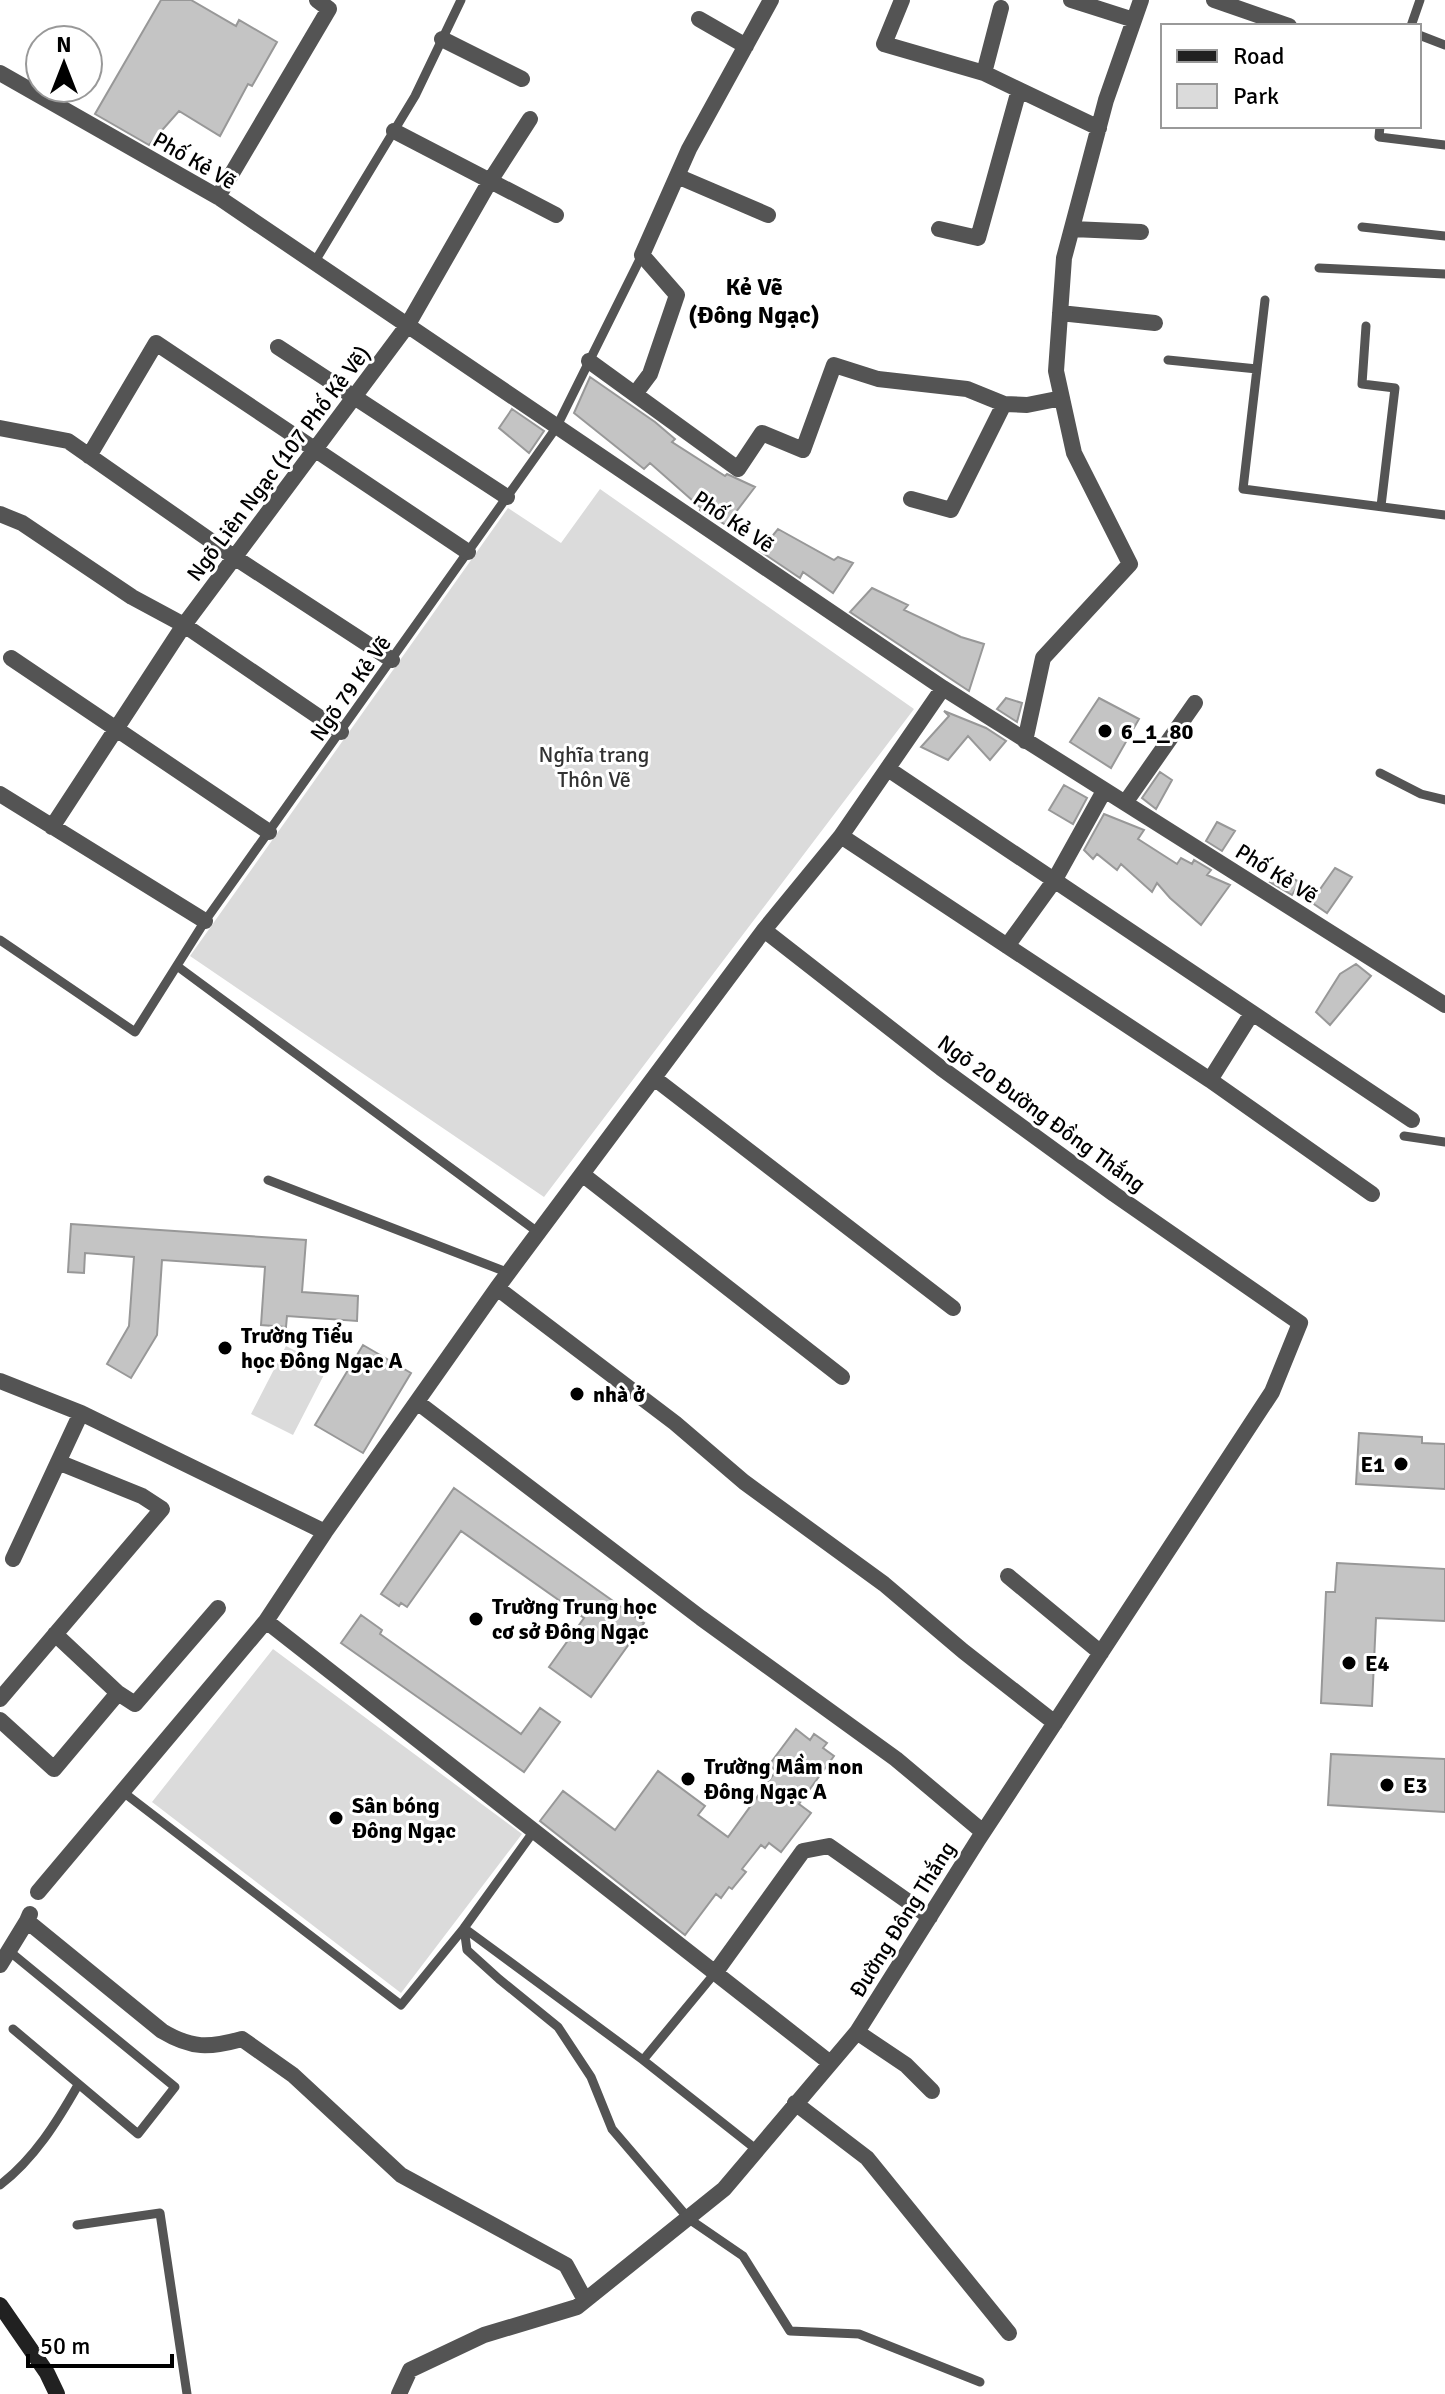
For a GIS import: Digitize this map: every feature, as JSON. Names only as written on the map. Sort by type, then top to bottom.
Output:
[{"type":"main road","points":[[0,2305],[47,2373],[57,2394]]},
{"type":"street","points":[[218,197],[329,9],[317,0]]},
{"type":"street","points":[[635,394],[650,374],[677,295],[642,255],[677,176],[771,0]]},
{"type":"street","points":[[902,0],[884,44],[984,73],[1099,128]]},
{"type":"street","points":[[1071,0],[1134,20]]},
{"type":"street","points":[[1025,741],[1043,658],[1130,564],[1074,453],[1056,371],[1064,258],[1099,128],[1141,0]]},
{"type":"street","points":[[1214,0],[1283,24]]},
{"type":"street","points":[[984,73],[1001,8]]},
{"type":"street","points":[[699,19],[746,46]]},
{"type":"street","points":[[442,39],[522,79]]},
{"type":"street","name":"Phố Kẻ Vẽ","points":[[0,73],[218,197],[943,688],[1445,1005]]},
{"type":"street","points":[[939,229],[978,238],[1019,90]]},
{"type":"street","name":"Ngõ Liên Ngạc (107 Phố Kẻ Vẽ)","points":[[52,827],[184,625],[407,326],[490,181],[530,119]]},
{"type":"street","points":[[394,131],[556,215]]},
{"type":"street","points":[[677,176],[768,215]]},
{"type":"street","points":[[1072,229],[1141,232]]},
{"type":"street","points":[[1060,313],[1155,323]]},
{"type":"street","points":[[89,456],[156,343],[468,552]]},
{"type":"street","points":[[278,347],[507,497]]},
{"type":"street","points":[[589,361],[738,469],[762,433],[803,450],[834,365],[878,379],[967,389],[1004,404],[1027,405],[1062,398]]},
{"type":"street","points":[[911,499],[951,510],[1004,404]]},
{"type":"street","points":[[0,428],[68,441],[234,557],[392,660]]},
{"type":"street","points":[[0,514],[22,523],[132,597],[184,625],[341,732]]},
{"type":"street","points":[[11,658],[269,832]]},
{"type":"street","points":[[38,1892],[266,1621],[497,1288],[764,930],[841,836],[943,688]]},
{"type":"street","points":[[1125,803],[1195,703]]},
{"type":"street","points":[[888,769],[1412,1120]]},
{"type":"street","points":[[1007,946],[1054,881],[1104,791]]},
{"type":"street","points":[[0,794],[205,921]]},
{"type":"street","points":[[841,836],[1210,1080],[1372,1194]]},
{"type":"street","name":"Ngõ 20 Đường Đồng Thắng","points":[[764,930],[941,1068],[1114,1194],[1300,1323]]},
{"type":"street","points":[[1210,1080],[1252,1013]]},
{"type":"street","points":[[654,1078],[953,1308]]},
{"type":"street","points":[[582,1174],[842,1377]]},
{"type":"street","points":[[497,1288],[675,1423],[744,1482],[884,1584],[1055,1723]]},
{"type":"street","name":"Đường Đông Thắng","points":[[399,2394],[410,2370],[484,2335],[577,2307],[689,2219],[724,2189],[857,2032],[983,1832],[1272,1392],[1300,1323]]},
{"type":"street","points":[[0,1381],[81,1413],[325,1532]]},
{"type":"street","points":[[417,1402],[701,1618],[896,1759],[983,1832]]},
{"type":"street","points":[[13,1559],[81,1413]]},
{"type":"street","points":[[0,1699],[162,1509],[142,1496],[58,1462]]},
{"type":"street","points":[[1008,1576],[1101,1653]]},
{"type":"street","points":[[55,1634],[118,1693],[135,1704],[218,1608]]},
{"type":"street","points":[[266,1621],[829,2062]]},
{"type":"street","points":[[0,1720],[54,1769],[118,1693]]},
{"type":"street","points":[[715,1973],[803,1851],[829,1846],[930,1917]]},
{"type":"street","points":[[4,1958],[28,1917],[164,2032],[182,2043],[218,2046],[242,2039],[293,2075],[401,2175],[566,2265],[585,2300]]},
{"type":"street","points":[[857,2032],[906,2065],[932,2091]]},
{"type":"street","points":[[795,2103],[867,2158],[1009,2333]]},
{"type":"lane","points":[[314,263],[415,96],[461,0]]},
{"type":"lane","points":[[1412,24],[1420,0]]},
{"type":"lane","points":[[1421,36],[1445,45]]},
{"type":"lane","points":[[1380,128],[1379,137],[1445,145]]},
{"type":"lane","points":[[1362,227],[1445,236]]},
{"type":"lane","name":"Ngõ 79 Kẻ Vẽ","points":[[0,940],[135,1032],[205,921],[556,428],[642,255]]},
{"type":"lane","points":[[1319,268],[1445,274]]},
{"type":"lane","points":[[1265,300],[1243,489],[1445,515]]},
{"type":"lane","points":[[1366,326],[1362,384],[1395,388],[1381,506]]},
{"type":"lane","points":[[1168,360],[1257,369]]},
{"type":"lane","points":[[1380,773],[1421,794],[1445,800]]},
{"type":"lane","points":[[177,966],[539,1233]]},
{"type":"lane","points":[[1404,1136],[1445,1142]]},
{"type":"lane","points":[[268,1180],[509,1273]]},
{"type":"lane","points":[[123,1792],[401,2005],[464,1928],[534,1831]]},
{"type":"lane","points":[[464,1928],[643,2060],[757,2150]]},
{"type":"lane","points":[[464,1928],[467,1950],[558,2027],[591,2077],[612,2129],[689,2219],[743,2256],[790,2331],[859,2334],[980,2382]]},
{"type":"lane","points":[[4,1958],[175,2087],[138,2134],[13,2029]]},
{"type":"lane","points":[[643,2060],[715,1973]]},
{"type":"lane","points":[[0,2185],[12,2176],[52,2130],[78,2085]]},
{"type":"lane","points":[[77,2225],[160,2213],[187,2394]]},
{"type":"green space","name":"Nghĩa trang Thôn Vẽ","points":[[600,489],[914,709],[544,1197],[190,956],[508,508],[561,543]]},
{"type":"green space","points":[[286,1346],[328,1367],[293,1435],[251,1414]]},
{"type":"green space","name":"Sân bóng Đông Ngạc","points":[[273,1649],[522,1834],[401,1993],[152,1802]]},
{"type":"building","points":[[161,0],[191,0],[236,26],[239,20],[277,42],[252,86],[248,84],[220,136],[179,111],[149,145],[95,114],[104,104],[104,98]]},
{"type":"building","points":[[590,377],[655,422],[675,439],[672,442],[725,476],[727,474],[755,487],[726,525],[700,510],[650,463],[644,469],[574,413]]},
{"type":"building","points":[[512,409],[544,431],[529,453],[499,428]]},
{"type":"building","points":[[778,529],[834,560],[838,557],[853,563],[833,593],[803,572],[800,578],[760,551]]},
{"type":"building","points":[[872,588],[908,605],[904,610],[961,637],[984,644],[969,691],[850,612]]},
{"type":"building","points":[[1006,698],[1022,703],[1017,722],[997,709]]},
{"type":"building","name":"6_1_80","points":[[1099,698],[1139,719],[1111,768],[1070,742]]},
{"type":"building","points":[[944,711],[986,728],[1006,741],[990,760],[968,736],[948,760],[921,747],[949,716]]},
{"type":"building","points":[[1160,772],[1172,780],[1156,809],[1142,798]]},
{"type":"building","points":[[1064,785],[1087,798],[1073,824],[1049,810]]},
{"type":"building","points":[[1104,814],[1144,830],[1138,839],[1177,864],[1181,858],[1192,864],[1194,860],[1211,870],[1207,875],[1230,885],[1201,925],[1157,883],[1152,892],[1121,864],[1117,870],[1097,854],[1093,859],[1084,850]]},
{"type":"building","points":[[1217,822],[1235,831],[1222,851],[1206,841]]},
{"type":"building","points":[[1335,868],[1352,877],[1327,913],[1311,902]]},
{"type":"building","points":[[1278,872],[1300,882],[1292,895],[1270,882]]},
{"type":"building","points":[[1356,964],[1371,976],[1330,1025],[1316,1012],[1340,974]]},
{"type":"building","points":[[71,1224],[306,1240],[302,1292],[358,1296],[357,1321],[287,1316],[286,1327],[261,1325],[265,1267],[162,1260],[157,1335],[131,1378],[107,1364],[129,1326],[134,1257],[85,1253],[84,1273],[68,1272]]},
{"type":"building","points":[[363,1345],[411,1373],[363,1453],[315,1425]]},
{"type":"building","name":"E1","points":[[1359,1433],[1422,1437],[1422,1443],[1445,1444],[1445,1489],[1356,1484]]},
{"type":"building","points":[[454,1488],[644,1623],[591,1697],[549,1667],[584,1618],[461,1531],[407,1607],[401,1603],[399,1606],[381,1594]]},
{"type":"building","name":"E4","points":[[1337,1563],[1445,1569],[1445,1621],[1376,1618],[1372,1706],[1321,1703],[1326,1592],[1335,1592]]},
{"type":"building","points":[[361,1615],[382,1630],[380,1634],[521,1734],[540,1708],[560,1722],[524,1772],[341,1643]]},
{"type":"building","points":[[796,1729],[810,1740],[814,1734],[827,1743],[823,1748],[834,1756],[799,1804],[811,1813],[781,1852],[769,1843],[765,1848],[761,1845],[742,1869],[746,1872],[732,1889],[729,1887],[721,1898],[716,1894],[685,1935],[540,1821],[563,1791],[615,1830],[658,1771],[705,1806],[698,1815],[728,1837],[776,1771],[769,1765]]},
{"type":"building","name":"E3","points":[[1331,1754],[1445,1759],[1445,1812],[1328,1805]]},
{"type":"place","name":"6_1_80","points":[[1105,731]]},
{"type":"place","name":"Trường Tiểu học Đông Ngạc A","points":[[225,1348]]},
{"type":"place","name":"nhà ở","points":[[577,1394]]},
{"type":"place","name":"E1","points":[[1401,1464]]},
{"type":"place","name":"Trường Trung học cơ sở Đông Ngạc","points":[[476,1619]]},
{"type":"place","name":"E4","points":[[1349,1663]]},
{"type":"place","name":"Trường Mầm non Đông Ngạc A","points":[[688,1779]]},
{"type":"place","name":"E3","points":[[1387,1785]]},
{"type":"place","name":"Sân bóng Đông Ngạc","points":[[336,1818]]},
{"type":"district","name":"Kẻ Vẽ (Đông Ngạc)","points":[[754,301]]}]
